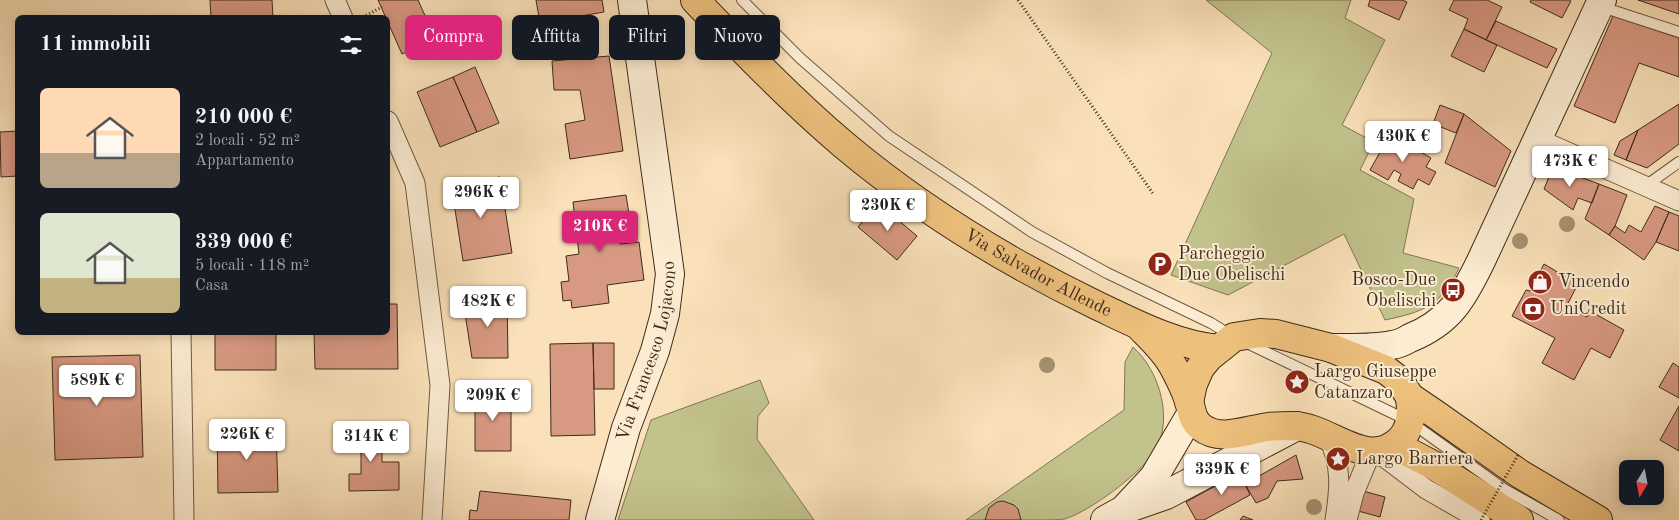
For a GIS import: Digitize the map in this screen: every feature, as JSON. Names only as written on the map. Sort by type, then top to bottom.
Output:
[{"type":"main road","name":"Via Francesco Lojacono","points":[[600,520],[626,428],[655,351],[665,314],[670,274],[632,0]]},
{"type":"main road","name":"Via Salvador Allende","points":[[695,0],[769,78],[844,145],[908,194],[1004,256],[1056,286],[1136,324]]},
{"type":"main road","points":[[1331,348],[1394,345],[1420,334],[1452,312],[1468,288],[1600,3]]},
{"type":"main road","points":[[1136,324],[1197,347],[1226,343],[1260,333],[1276,334],[1331,348],[1386,370],[1399,380],[1418,411],[1598,520]]},
{"type":"main road","points":[[1136,324],[1160,346],[1173,365],[1190,408],[1200,426],[1212,434],[1225,434],[1269,426],[1297,426],[1315,430],[1355,449],[1381,450],[1433,465],[1519,520]]},
{"type":"main road","points":[[1114,515],[1154,477],[1190,408],[1193,384],[1200,368],[1226,343]]},
{"type":"main road","points":[[1381,450],[1405,435],[1418,411]]},
{"type":"main road","points":[[1114,515],[1166,495],[1297,426]]},
{"type":"street","points":[[335,0],[342,15]]},
{"type":"street","points":[[390,126],[415,183],[440,385],[432,520]]},
{"type":"street","points":[[1538,139],[1679,201]]},
{"type":"street","points":[[181,335],[184,520]]},
{"type":"street","points":[[1328,436],[1336,452],[1339,467],[1339,486],[1334,520]]},
{"type":"street","points":[[1347,520],[1354,494],[1381,450],[1426,489],[1480,520]]},
{"type":"lane","points":[[742,0],[800,58],[889,136],[1032,232],[1107,273],[1204,320],[1226,343],[1418,411],[1504,489],[1559,520]]},
{"type":"lane","points":[[1600,3],[1679,32]]},
{"type":"lane","points":[[1644,187],[1679,162]]},
{"type":"path","points":[[1018,0],[1154,195]]},
{"type":"path","points":[[367,15],[382,7]]},
{"type":"path","points":[[1480,520],[1518,455]]},
{"type":"green space","points":[[1206,0],[1351,0],[1345,18],[1385,40],[1342,125],[1374,142],[1360,170],[1414,199],[1403,253],[1459,268],[1438,299],[1430,305],[1410,314],[1385,320],[1344,234],[1228,295],[1171,275],[1272,53]]},
{"type":"green space","points":[[1133,347],[1151,369],[1157,383],[1163,412],[1163,427],[1160,441],[1146,463],[1100,501],[1065,519],[966,520],[1124,410],[1125,362]]},
{"type":"green space","points":[[760,380],[769,403],[758,416],[757,439],[814,520],[618,520],[651,420]]},
{"type":"building","points":[[210,0],[272,0],[273,15],[211,15]]},
{"type":"building","points":[[378,0],[418,0],[425,15],[405,15],[405,53],[402,54],[390,27],[390,15],[385,15]]},
{"type":"building","points":[[536,0],[602,0],[604,12],[587,15],[539,15]]},
{"type":"building","points":[[1370,0],[1402,0],[1407,2],[1399,20],[1368,6]]},
{"type":"building","points":[[1454,0],[1487,0],[1502,7],[1486,40],[1464,29],[1468,19],[1449,10]]},
{"type":"building","points":[[1531,0],[1571,1],[1562,18],[1530,2]]},
{"type":"building","points":[[1638,0],[1679,0],[1679,14]]},
{"type":"building","points":[[1613,16],[1679,38],[1679,77],[1639,63],[1615,123],[1574,106]]},
{"type":"building","points":[[1496,21],[1557,49],[1547,68],[1486,40]]},
{"type":"building","points":[[1464,29],[1497,45],[1484,72],[1451,56]]},
{"type":"building","points":[[609,56],[623,151],[570,159],[565,124],[585,120],[580,90],[554,90],[552,61],[599,60],[599,57]]},
{"type":"building","points":[[475,67],[499,123],[477,132],[453,77]]},
{"type":"building","points":[[453,77],[477,132],[440,147],[417,92]]},
{"type":"building","points":[[1679,104],[1679,144],[1647,168],[1626,160],[1638,130]]},
{"type":"building","points":[[1440,105],[1464,114],[1456,133],[1433,124]]},
{"type":"building","points":[[1464,114],[1511,151],[1495,187],[1445,163]]},
{"type":"building","points":[[1638,130],[1626,160],[1614,155],[1620,141]]},
{"type":"building","points":[[15,131],[15,176],[1,177],[0,132]]},
{"type":"building","points":[[1395,137],[1431,158],[1426,167],[1436,172],[1429,185],[1418,179],[1413,189],[1398,181],[1401,174],[1394,170],[1388,180],[1370,170],[1388,138],[1393,140]]},
{"type":"building","points":[[1553,167],[1599,184],[1592,203],[1578,198],[1573,210],[1544,189]]},
{"type":"building","points":[[500,177],[512,253],[463,261],[451,184]]},
{"type":"building","points":[[1599,184],[1627,195],[1615,226],[1609,235],[1585,219]]},
{"type":"building","points":[[626,195],[629,214],[617,215],[620,244],[639,242],[644,280],[607,285],[609,303],[572,308],[571,300],[563,301],[561,282],[569,281],[566,256],[579,254],[573,202]]},
{"type":"building","points":[[878,203],[917,236],[897,260],[858,227]]},
{"type":"building","points":[[1655,206],[1669,212],[1656,242],[1644,260],[1609,235],[1615,226],[1625,233],[1629,225],[1641,232]]},
{"type":"building","points":[[1669,212],[1679,216],[1679,251],[1656,242]]},
{"type":"building","points":[[1544,264],[1578,284],[1566,307],[1587,317],[1590,311],[1624,330],[1610,358],[1591,348],[1574,380],[1542,363],[1555,338],[1512,316],[1526,290],[1530,291]]},
{"type":"building","points":[[507,299],[508,358],[472,358],[463,301]]},
{"type":"building","points":[[390,304],[397,304],[398,369],[315,369],[314,335],[390,335]]},
{"type":"building","points":[[215,335],[276,335],[276,370],[215,370]]},
{"type":"building","points":[[593,343],[614,343],[614,389],[594,389]]},
{"type":"building","points":[[593,343],[595,435],[551,436],[550,344]]},
{"type":"building","points":[[140,355],[143,457],[55,460],[52,357]]},
{"type":"building","points":[[1673,363],[1679,367],[1679,398],[1659,387]]},
{"type":"building","points":[[475,393],[511,393],[511,451],[475,451]]},
{"type":"building","points":[[1679,406],[1679,451],[1660,440]]},
{"type":"building","points":[[276,429],[278,492],[218,493],[217,430]]},
{"type":"building","points":[[382,432],[382,462],[399,462],[399,490],[349,491],[349,474],[361,474],[361,451],[340,451],[340,433]]},
{"type":"building","points":[[1296,455],[1303,479],[1277,481],[1268,498],[1256,503],[1245,484]]},
{"type":"building","points":[[1248,468],[1260,476],[1245,484],[1250,495],[1204,520],[1196,520],[1186,502]]},
{"type":"building","points":[[480,491],[571,500],[569,520],[469,520],[470,510],[477,511]]},
{"type":"building","points":[[1363,491],[1385,497],[1380,517],[1358,511]]},
{"type":"building","points":[[1003,501],[1014,505],[1018,509],[1021,520],[985,520],[989,508],[997,502]]},
{"type":"building","points":[[1243,516],[1253,520],[1240,520]]},
{"type":"place","name":"Parcheggio Due Obelischi","points":[[1160,264]]},
{"type":"place","name":"Vincendo","points":[[1540,282]]},
{"type":"place","name":"Bosco-Due Obelischi","points":[[1453,290]]},
{"type":"place","name":"UniCredit","points":[[1533,309]]},
{"type":"place","name":"Largo Giuseppe Catanzaro","points":[[1297,382]]},
{"type":"place","name":"Largo Barriera","points":[[1338,459]]}]
